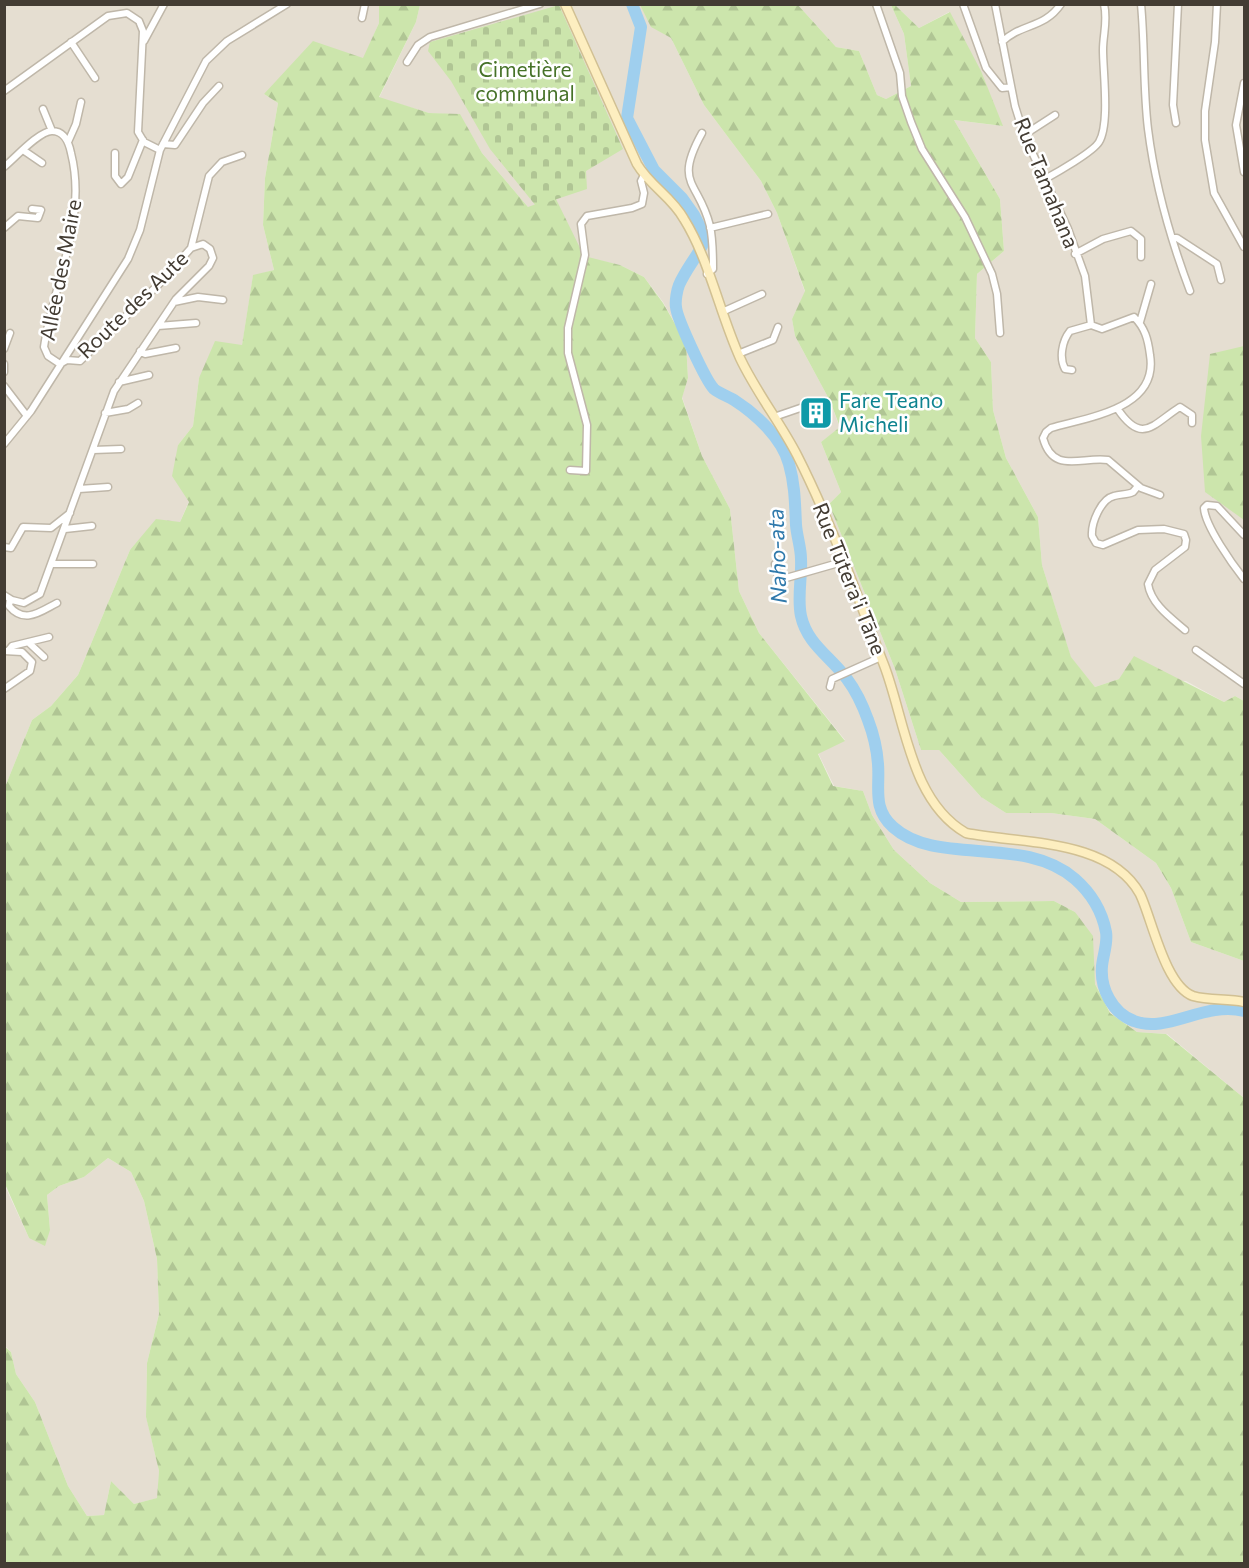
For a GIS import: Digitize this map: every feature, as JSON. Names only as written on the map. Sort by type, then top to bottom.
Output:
[{"type":"street","points":[[142,46],[164,4]]},
{"type":"street","name":"Route des Aute","points":[[60,364],[135,245],[162,147],[213,53],[245,29],[287,4]]},
{"type":"street","points":[[362,18],[365,4]]},
{"type":"street","points":[[407,62],[417,47],[426,39],[540,4]]},
{"type":"street","name":"Rue Tūtera'i Tāne","points":[[564,4],[644,175],[669,197],[693,236],[738,354],[756,391],[796,454],[881,657],[922,781],[936,804],[954,826],[966,832],[1073,849],[1113,866],[1126,875],[1140,894],[1167,964],[1180,987],[1192,995],[1245,1002]]},
{"type":"street","points":[[876,4],[900,73],[902,96],[922,149],[965,217],[992,274],[997,294],[1000,333]]},
{"type":"street","points":[[963,4],[986,68],[1002,88],[1011,87]]},
{"type":"street","name":"Rue Tamahana","points":[[995,4],[1011,87],[1024,135],[1068,229],[1084,276],[1091,325]]},
{"type":"street","points":[[1002,42],[1012,32],[1047,21],[1061,4]]},
{"type":"street","points":[[1045,179],[1088,151],[1100,140],[1105,88],[1103,48],[1107,17],[1104,4]]},
{"type":"street","points":[[1141,4],[1148,128],[1160,200],[1190,291]]},
{"type":"street","points":[[1176,123],[1173,105],[1178,4]]},
{"type":"street","points":[[1217,4],[1205,140],[1214,193],[1245,247]]},
{"type":"street","points":[[4,91],[108,16],[124,12],[136,17],[141,26],[138,132],[143,140],[162,147],[175,145],[203,103],[219,86]]},
{"type":"street","points":[[71,42],[95,78]]},
{"type":"street","points":[[1245,83],[1236,125],[1245,172]]},
{"type":"street","points":[[4,166],[44,133],[52,131],[62,134],[68,142],[76,124],[81,102]]},
{"type":"street","points":[[43,110],[52,131]]},
{"type":"street","points":[[1024,135],[1054,115]]},
{"type":"street","points":[[702,133],[689,163],[689,183],[703,206],[710,228],[713,269],[707,274]]},
{"type":"street","points":[[115,153],[115,176],[121,184],[128,177],[143,140]]},
{"type":"street","name":"Allée des Maire","points":[[60,364],[48,356],[44,347],[74,213],[76,189],[68,142]]},
{"type":"street","points":[[23,150],[42,163]]},
{"type":"street","points":[[191,248],[206,184],[213,171],[222,162],[242,155]]},
{"type":"street","points":[[570,470],[586,471],[588,467],[585,445],[586,425],[568,353],[568,328],[585,255],[581,224],[587,216],[642,204],[644,193],[640,181],[644,175]]},
{"type":"street","points":[[4,228],[18,216],[38,218],[41,210],[32,209]]},
{"type":"street","points":[[710,228],[768,214]]},
{"type":"street","points":[[1075,254],[1103,239],[1131,231],[1142,239],[1141,257]]},
{"type":"street","points":[[1173,238],[1217,264],[1221,280]]},
{"type":"street","name":"Route des Aute","points":[[6,595],[24,603],[36,598],[52,564],[105,413],[119,382],[184,288],[209,266],[213,258],[207,246],[198,245],[191,248],[160,283],[80,361],[67,360],[60,364]]},
{"type":"street","points":[[1140,322],[1151,284]]},
{"type":"street","points":[[722,312],[762,294]]},
{"type":"street","points":[[174,302],[198,297],[224,300]]},
{"type":"street","points":[[1072,370],[1065,369],[1062,364],[1066,336],[1073,329],[1091,325],[1102,329],[1134,317],[1140,322],[1148,342],[1151,370],[1132,400],[1117,408],[1051,428],[1045,433],[1044,440],[1049,452],[1057,459],[1070,462],[1108,460],[1138,486],[1160,495]]},
{"type":"street","points":[[158,326],[196,323]]},
{"type":"street","points":[[738,354],[773,340],[778,327]]},
{"type":"street","points":[[4,349],[10,333]]},
{"type":"street","points":[[140,351],[145,354],[176,348]]},
{"type":"street","points":[[4,364],[4,372]]},
{"type":"street","points":[[4,444],[27,416],[60,364]]},
{"type":"street","points":[[119,382],[149,375]]},
{"type":"street","points":[[4,386],[27,416]]},
{"type":"street","points":[[105,413],[128,409],[138,403]]},
{"type":"street","points":[[774,417],[809,405]]},
{"type":"street","points":[[1117,408],[1132,427],[1152,428],[1180,407],[1192,415],[1192,423]]},
{"type":"street","points":[[93,450],[121,449]]},
{"type":"street","points":[[1138,486],[1133,492],[1114,496],[1106,501],[1094,522],[1092,536],[1098,544],[1103,545],[1138,530],[1164,529],[1184,534],[1185,547],[1155,570],[1148,585],[1151,595],[1161,609],[1185,630]]},
{"type":"street","points":[[79,489],[108,487]]},
{"type":"street","points":[[1245,535],[1217,506],[1207,505],[1204,508],[1225,551],[1245,579]]},
{"type":"street","points":[[4,547],[11,548],[23,528],[51,528],[70,513]]},
{"type":"street","points":[[65,529],[92,526]]},
{"type":"street","points":[[775,564],[779,580],[842,562]]},
{"type":"street","points":[[52,564],[93,564]]},
{"type":"street","points":[[6,595],[9,606],[13,610],[26,615],[42,613],[57,603]]},
{"type":"street","points":[[6,651],[12,646],[49,638]]},
{"type":"street","points":[[29,643],[44,657]]},
{"type":"street","points":[[1196,650],[1245,684]]},
{"type":"street","points":[[4,689],[32,667],[27,654],[6,651]]},
{"type":"street","points":[[830,687],[832,679],[881,657]]},
{"type":"shaded area","points":[[5,5],[379,5],[379,23],[364,58],[264,94],[278,103],[265,178],[263,225],[274,270],[253,276],[242,346],[199,378],[193,426],[178,445],[189,501],[180,522],[130,550],[78,675],[51,706],[32,720],[5,787]]},
{"type":"shaded area","points":[[420,5],[640,5],[652,27],[671,38],[704,105],[761,181],[777,213],[805,292],[792,319],[795,336],[830,401],[840,428],[821,442],[841,492],[829,504],[895,669],[921,750],[939,750],[981,797],[1006,813],[1051,813],[1095,819],[1156,863],[1171,888],[1191,942],[1244,961],[1244,1098],[1167,1034],[1137,1032],[1110,1012],[1095,984],[1092,962],[1075,912],[1054,901],[961,902],[930,883],[894,850],[872,815],[863,791],[834,786],[818,753],[845,740],[759,633],[739,591],[730,509],[702,456],[682,397],[688,378],[686,343],[663,302],[644,277],[620,265],[584,257],[528,207],[482,153],[460,115],[429,113],[379,98],[416,22]]},
{"type":"shaded area","points":[[798,5],[891,5],[904,34],[911,86],[886,99],[877,95],[859,51],[836,47]]},
{"type":"shaded area","points":[[895,5],[1244,5],[1244,701],[1235,696],[1224,702],[1186,681],[1119,679],[1095,687],[1071,658],[1042,565],[1038,517],[1006,458],[993,410],[991,362],[975,338],[977,274],[1004,251],[1000,199],[954,120],[1002,126],[949,12],[919,28]]},
{"type":"shaded area","points":[[108,1158],[131,1172],[144,1201],[157,1259],[159,1314],[147,1363],[146,1416],[159,1471],[158,1498],[134,1504],[111,1481],[104,1515],[87,1516],[68,1486],[35,1402],[16,1374],[11,1352],[5,1346],[4,1184],[29,1238],[50,1230],[47,1195],[59,1186],[84,1177]]},
{"type":"green space","points":[[379,5],[420,5],[416,22],[379,97],[429,113],[460,114],[482,153],[528,207],[555,197],[584,256],[620,265],[644,277],[663,303],[686,343],[688,378],[682,398],[702,456],[730,509],[739,591],[759,633],[845,741],[818,754],[833,786],[863,791],[872,815],[894,850],[930,883],[961,902],[1054,901],[1075,912],[1093,936],[1095,984],[1110,1013],[1137,1032],[1166,1034],[1244,1098],[1244,1563],[5,1563],[4,1346],[11,1352],[16,1374],[35,1402],[68,1486],[87,1516],[104,1515],[111,1481],[134,1504],[157,1498],[159,1471],[146,1417],[147,1363],[159,1314],[157,1259],[144,1201],[131,1172],[108,1158],[84,1177],[59,1186],[47,1195],[50,1230],[45,1246],[29,1238],[5,1184],[5,787],[32,720],[51,706],[78,675],[130,550],[156,519],[180,522],[189,502],[172,476],[178,445],[193,426],[199,378],[215,341],[242,345],[253,275],[274,270],[263,225],[265,178],[278,103],[264,94],[313,41],[363,58],[379,23]]},
{"type":"green space","name":"Cimetière communal","points":[[559,5],[623,149],[586,171],[587,189],[536,206],[490,149],[451,81],[428,51],[430,42]]},
{"type":"green space","points":[[640,5],[798,5],[836,47],[859,51],[877,95],[886,99],[911,86],[904,34],[891,5],[895,5],[919,28],[950,12],[981,71],[1003,126],[954,120],[1000,199],[1004,251],[977,274],[975,338],[991,362],[993,410],[1006,458],[1038,517],[1042,565],[1071,657],[1095,687],[1119,679],[1134,656],[1224,702],[1235,696],[1244,701],[1244,961],[1191,942],[1171,888],[1156,863],[1095,819],[1051,813],[1006,813],[981,797],[939,750],[921,750],[895,669],[829,504],[841,492],[821,442],[840,427],[830,401],[795,336],[792,319],[805,291],[777,213],[761,181],[704,105],[671,38],[651,27]]},
{"type":"green space","points":[[1244,346],[1244,520],[1205,492],[1201,436],[1210,354]]},
{"type":"waterway","name":"Naho-ata","points":[[632,4],[641,27],[627,118],[654,170],[682,198],[702,231],[702,246],[678,287],[676,302],[678,314],[686,336],[710,384],[714,389],[751,412],[774,436],[786,454],[792,479],[801,555],[799,602],[801,616],[808,635],[841,671],[864,709],[876,747],[878,797],[886,820],[911,839],[933,846],[1006,853],[1031,858],[1054,865],[1075,879],[1091,896],[1102,917],[1106,936],[1102,966],[1103,983],[1109,999],[1126,1017],[1147,1024],[1159,1024],[1215,1010],[1244,1011]]},
{"type":"place","name":"Fare Teano Micheli","points":[[816,413]]}]
